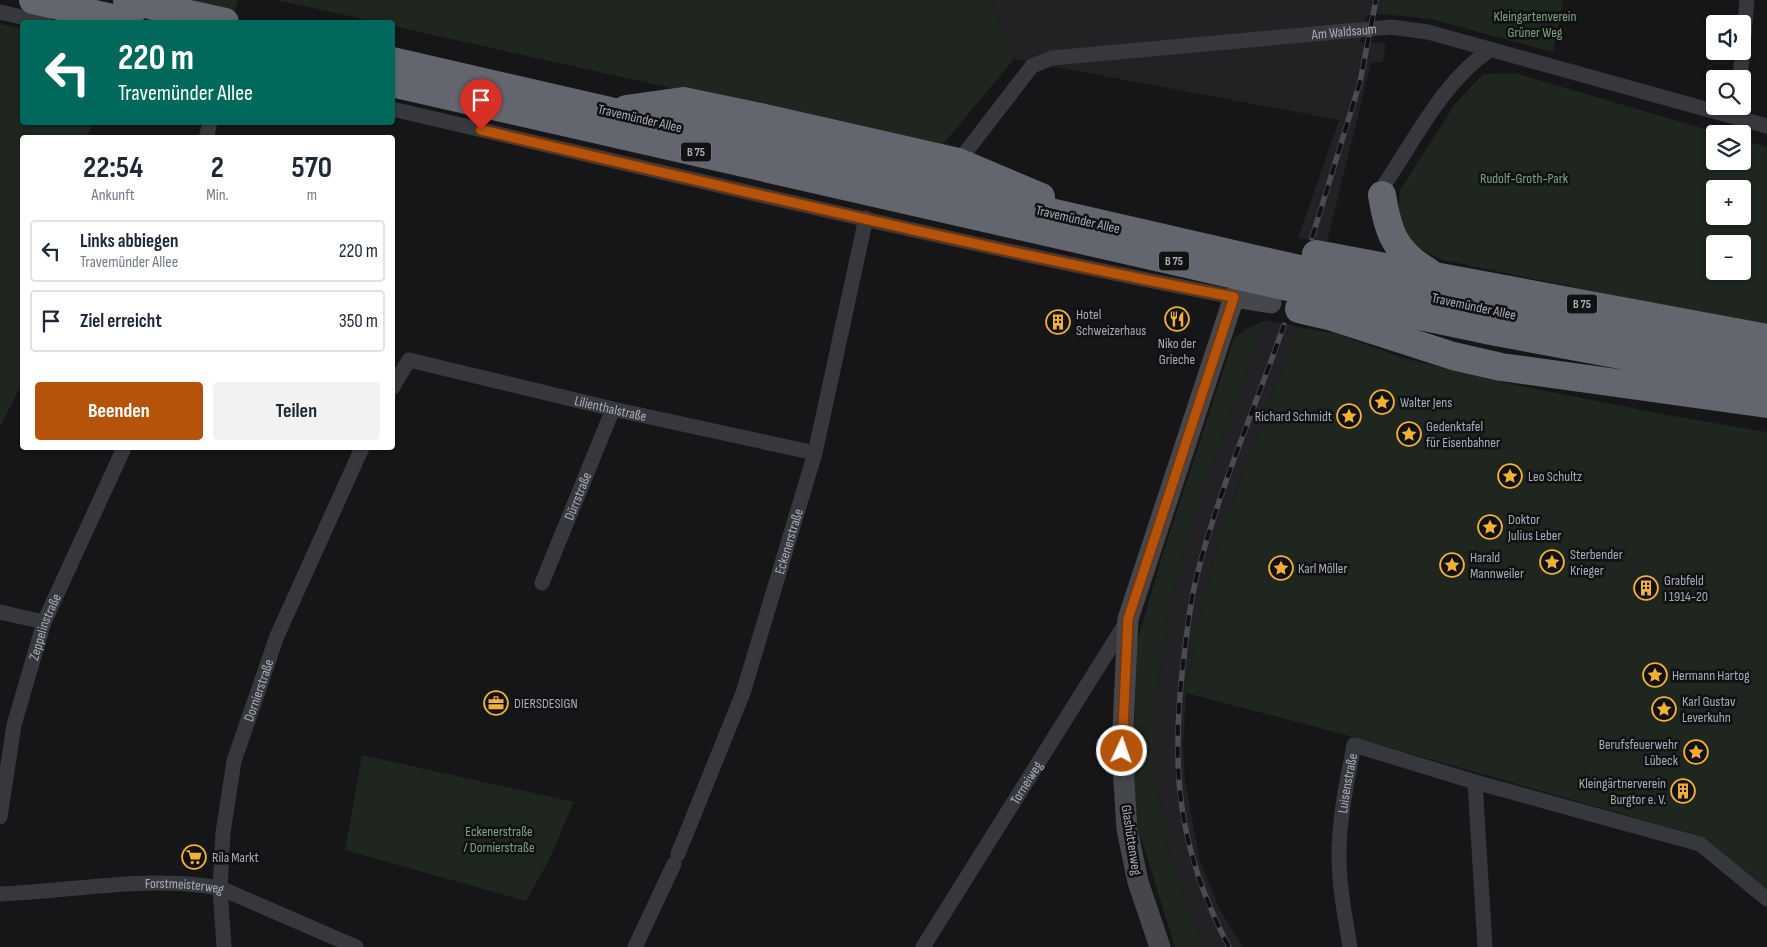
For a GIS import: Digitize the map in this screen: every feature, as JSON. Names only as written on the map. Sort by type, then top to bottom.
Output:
[{"type":"highway","points":[[32,0],[121,20]]},
{"type":"highway","points":[[127,0],[216,20]]},
{"type":"highway","name":"Travemünder Allee","points":[[395,62],[1112,227],[1524,316],[1767,360]]},
{"type":"highway","name":"Travemünder Allee","points":[[395,84],[1349,301],[1496,332],[1767,382]]},
{"type":"highway","points":[[612,112],[683,101],[958,162],[1112,227]]},
{"type":"highway","points":[[1382,195],[1394,243],[1412,262],[1439,277]]},
{"type":"highway","name":"B 75","points":[[1112,227],[1225,238],[1767,338]]},
{"type":"highway","name":"B 75","points":[[1349,301],[1423,332],[1550,375],[1767,404]]},
{"type":"highway","points":[[1271,303],[1329,316],[1453,356],[1501,368],[1550,375]]},
{"type":"street","points":[[1741,70],[1747,0]]},
{"type":"street","points":[[0,12],[35,20]]},
{"type":"street","name":"Am Waldsaum","points":[[958,162],[1032,66],[1052,58],[1391,27],[1428,32],[1706,104]]},
{"type":"street","points":[[1382,195],[1384,185],[1449,88],[1470,64],[1491,49]]},
{"type":"street","points":[[395,110],[1146,280],[1271,303]]},
{"type":"street","name":"Am Waldsaum","points":[[1744,115],[1767,126]]},
{"type":"street","name":"Eckenerstraße","points":[[634,947],[676,859],[743,693],[814,453],[866,218]]},
{"type":"street","name":"Glashüttenweg","points":[[1160,947],[1138,882],[1127,829],[1122,751],[1128,619],[1234,297]]},
{"type":"street","name":"Lilienthalstraße","points":[[395,383],[409,360],[613,409],[814,453]]},
{"type":"street","name":"Dürrstraße","points":[[542,584],[613,409]]},
{"type":"street","name":"Zeppelinstraße","points":[[0,817],[14,725],[44,622],[123,450]]},
{"type":"street","name":"Dornierstraße","points":[[224,947],[220,888],[223,833],[234,761],[277,636],[361,450]]},
{"type":"street","points":[[0,612],[44,622]]},
{"type":"street","name":"Torneiweg","points":[[923,947],[1128,619]]},
{"type":"street","name":"Luisenstraße","points":[[1350,947],[1343,906],[1339,854],[1346,786],[1354,745],[1475,782],[1700,844],[1767,899]]},
{"type":"street","points":[[1475,782],[1485,947]]},
{"type":"street","name":"Forstmeisterweg","points":[[0,894],[122,884],[202,885],[220,888],[356,947]]},
{"type":"shaded area","points":[[992,0],[1382,0],[1381,14],[1366,15],[1360,42],[1386,43],[1383,62],[1371,63],[1327,242],[1298,238],[1339,120],[1014,59]]},
{"type":"shaded area","points":[[1266,320],[1298,327],[1220,535],[1198,622],[1186,693],[1183,744],[1185,781],[1200,861],[1220,910],[1243,947],[1204,947],[1170,858],[1154,770],[1155,708],[1168,611],[1196,510]]},
{"type":"green space","points":[[190,0],[238,0],[235,11]]},
{"type":"green space","points":[[276,0],[992,0],[1014,59],[940,148],[395,26],[395,20],[368,20]]},
{"type":"green space","name":"Kleingartenverein Grüner Weg","points":[[1382,0],[1563,0],[1553,52],[1431,19],[1381,14]]},
{"type":"green space","points":[[0,24],[20,29],[20,125],[91,125],[89,135],[20,135],[20,387],[0,427]]},
{"type":"green space","name":"Rudolf-Groth-Park","points":[[1515,73],[1706,129],[1706,170],[1751,170],[1751,142],[1767,147],[1767,327],[1443,260],[1421,248],[1406,234],[1402,226],[1399,204],[1400,190],[1455,104],[1483,74]]},
{"type":"green space","points":[[1266,320],[1196,510],[1168,611],[1155,708],[1154,770],[1170,858],[1204,947],[1175,947],[1138,828],[1133,773],[1137,642],[1164,550],[1234,338],[1246,329]]},
{"type":"green space","points":[[1298,327],[1338,334],[1403,358],[1501,382],[1667,415],[1767,432],[1767,889],[1703,837],[1335,732],[1186,693],[1198,622],[1220,536]]},
{"type":"green space","name":"Eckenerstraße / Dornierstraße","points":[[362,755],[574,802],[548,862],[526,901],[345,850]]},
{"type":"railway","points":[[1312,238],[1360,82],[1376,0]]},
{"type":"railway","points":[[1229,947],[1198,875],[1188,841],[1178,771],[1180,697],[1186,637],[1197,575],[1216,511],[1284,325]]},
{"type":"place","name":"Niko der Grieche","points":[[1177,319]]},
{"type":"place","name":"Hotel Schweizerhaus","points":[[1058,322]]},
{"type":"place","name":"Walter Jens","points":[[1382,402]]},
{"type":"place","name":"Richard Schmidt","points":[[1349,416]]},
{"type":"place","name":"Gedenktafel für Eisenbahner","points":[[1409,434]]},
{"type":"place","name":"Leo Schultz","points":[[1510,476]]},
{"type":"place","name":"Doktor Julius Leber","points":[[1490,527]]},
{"type":"place","name":"Sterbender Krieger","points":[[1552,562]]},
{"type":"place","name":"Harald Mannweiler","points":[[1452,565]]},
{"type":"place","name":"Karl Möller","points":[[1281,568]]},
{"type":"place","name":"Grabfeld I 1914-20","points":[[1646,588]]},
{"type":"place","name":"Hermann Hartog","points":[[1655,675]]},
{"type":"place","name":"DIERSDESIGN","points":[[496,703]]},
{"type":"place","name":"Karl Gustav Leverkuhn","points":[[1664,709]]},
{"type":"place","name":"Berufsfeuerwehr Lübeck","points":[[1696,752]]},
{"type":"place","name":"Kleingärtnerverein Burgtor e. V.","points":[[1683,791]]},
{"type":"place","name":"Rila Markt","points":[[194,857]]},
{"type":"route","points":[[481,130],[866,218],[1146,280],[1234,297],[1128,619],[1122,751]]}]
